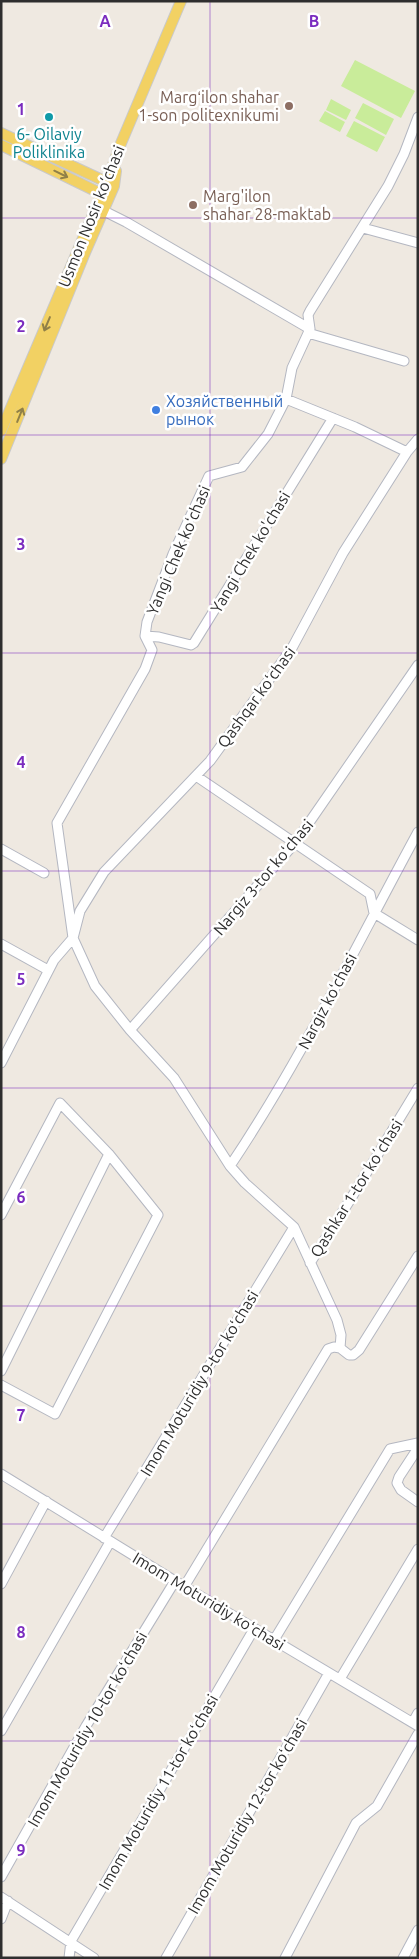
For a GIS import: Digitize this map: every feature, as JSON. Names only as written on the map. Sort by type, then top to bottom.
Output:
[{"type":"main road","name":"Usmon Nosir ko‘chasi","points":[[1,432],[110,184],[118,148],[181,1]]},
{"type":"main road","points":[[1,133],[110,184]]},
{"type":"main road","points":[[1,145],[105,195]]},
{"type":"main road","name":"Usmon Nosir ko‘chasi","points":[[1,459],[99,209]]},
{"type":"street","name":"Yangi Chek koʻchasi","points":[[73,938],[58,823],[145,669],[152,650],[145,636],[148,622],[173,554],[209,476],[242,467],[268,434],[286,399],[292,368],[309,331],[308,315],[388,186],[404,154],[418,117]]},
{"type":"street","points":[[99,209],[309,331],[404,361]]},
{"type":"street","points":[[363,228],[418,243]]},
{"type":"street","points":[[286,399],[407,452]]},
{"type":"street","name":"Yangi Chek ko'chasi","points":[[145,636],[159,637],[191,645],[194,643],[333,418]]},
{"type":"street","name":"Qashqar koʻchasi","points":[[73,938],[80,911],[104,872],[210,762],[292,648],[343,553],[407,452],[418,439]]},
{"type":"street","name":"Nargiz 3-tor koʻchasi","points":[[130,1030],[295,843],[418,665]]},
{"type":"street","points":[[196,776],[370,894],[374,913],[418,940]]},
{"type":"street","name":"Nargiz koʻchasi","points":[[230,1166],[261,1121],[303,1047],[418,832]]},
{"type":"street","points":[[1,849],[44,873]]},
{"type":"street","points":[[1,1063],[5,1046],[48,970],[73,938],[95,986],[130,1030],[174,1078],[230,1166],[244,1183],[294,1227],[337,1320],[341,1335],[340,1348]]},
{"type":"street","points":[[1,944],[48,970]]},
{"type":"street","name":"Qashkar 1-tor koʼchasi","points":[[310,1263],[418,1088]]},
{"type":"street","points":[[1,1215],[60,1102],[109,1154],[158,1215],[55,1414],[1,1385]]},
{"type":"street","points":[[1,1371],[109,1154]]},
{"type":"street","name":"Imom Moturidiy 9-tor koʻchasi","points":[[1,1731],[107,1540],[294,1227]]},
{"type":"street","points":[[184,1587],[328,1349],[340,1348],[350,1355],[359,1350],[418,1256]]},
{"type":"street","points":[[274,1640],[390,1449],[418,1443]]},
{"type":"street","points":[[418,1448],[397,1483],[401,1490],[418,1502]]},
{"type":"street","name":"Imom Moturidiy koʻchasi","points":[[1,1474],[184,1587],[415,1724]]},
{"type":"street","points":[[1,1584],[46,1502]]},
{"type":"street","points":[[340,1679],[418,1549]]},
{"type":"street","name":"Imom Moturidiy 10-tor koʻchasi","points":[[1,1877],[86,1726],[175,1581]]},
{"type":"street","name":"Imom Moturidiy 11-tor koʻchasi","points":[[69,1958],[71,1941],[254,1628]]},
{"type":"street","name":"Imom Moturidiy 12-tor koʻchasi","points":[[166,1958],[329,1674]]},
{"type":"street","points":[[415,1724],[418,1713]]},
{"type":"street","points":[[285,1958],[356,1822],[377,1806],[418,1734]]},
{"type":"street","points":[[1,1919],[5,1899],[94,1958]]},
{"type":"street","points":[[403,1958],[418,1930]]},
{"type":"green space","points":[[355,60],[415,91],[401,118],[341,86]]},
{"type":"green space","points":[[331,99],[351,110],[346,120],[326,110]]},
{"type":"green space","points":[[363,103],[394,119],[386,135],[355,118]]},
{"type":"green space","points":[[325,111],[345,122],[340,132],[319,121]]},
{"type":"green space","points":[[354,121],[385,137],[377,152],[346,136]]},
{"type":"place","name":"Margʻilon shahar 1-son politexnikumi","points":[[289,106]]},
{"type":"place","name":"6- Oilaviy Poliklinika","points":[[49,117]]},
{"type":"place","name":"Marg'ilon shahar 28-maktab","points":[[193,205]]},
{"type":"place","name":"Хозяйственный рынок","points":[[156,410]]}]
